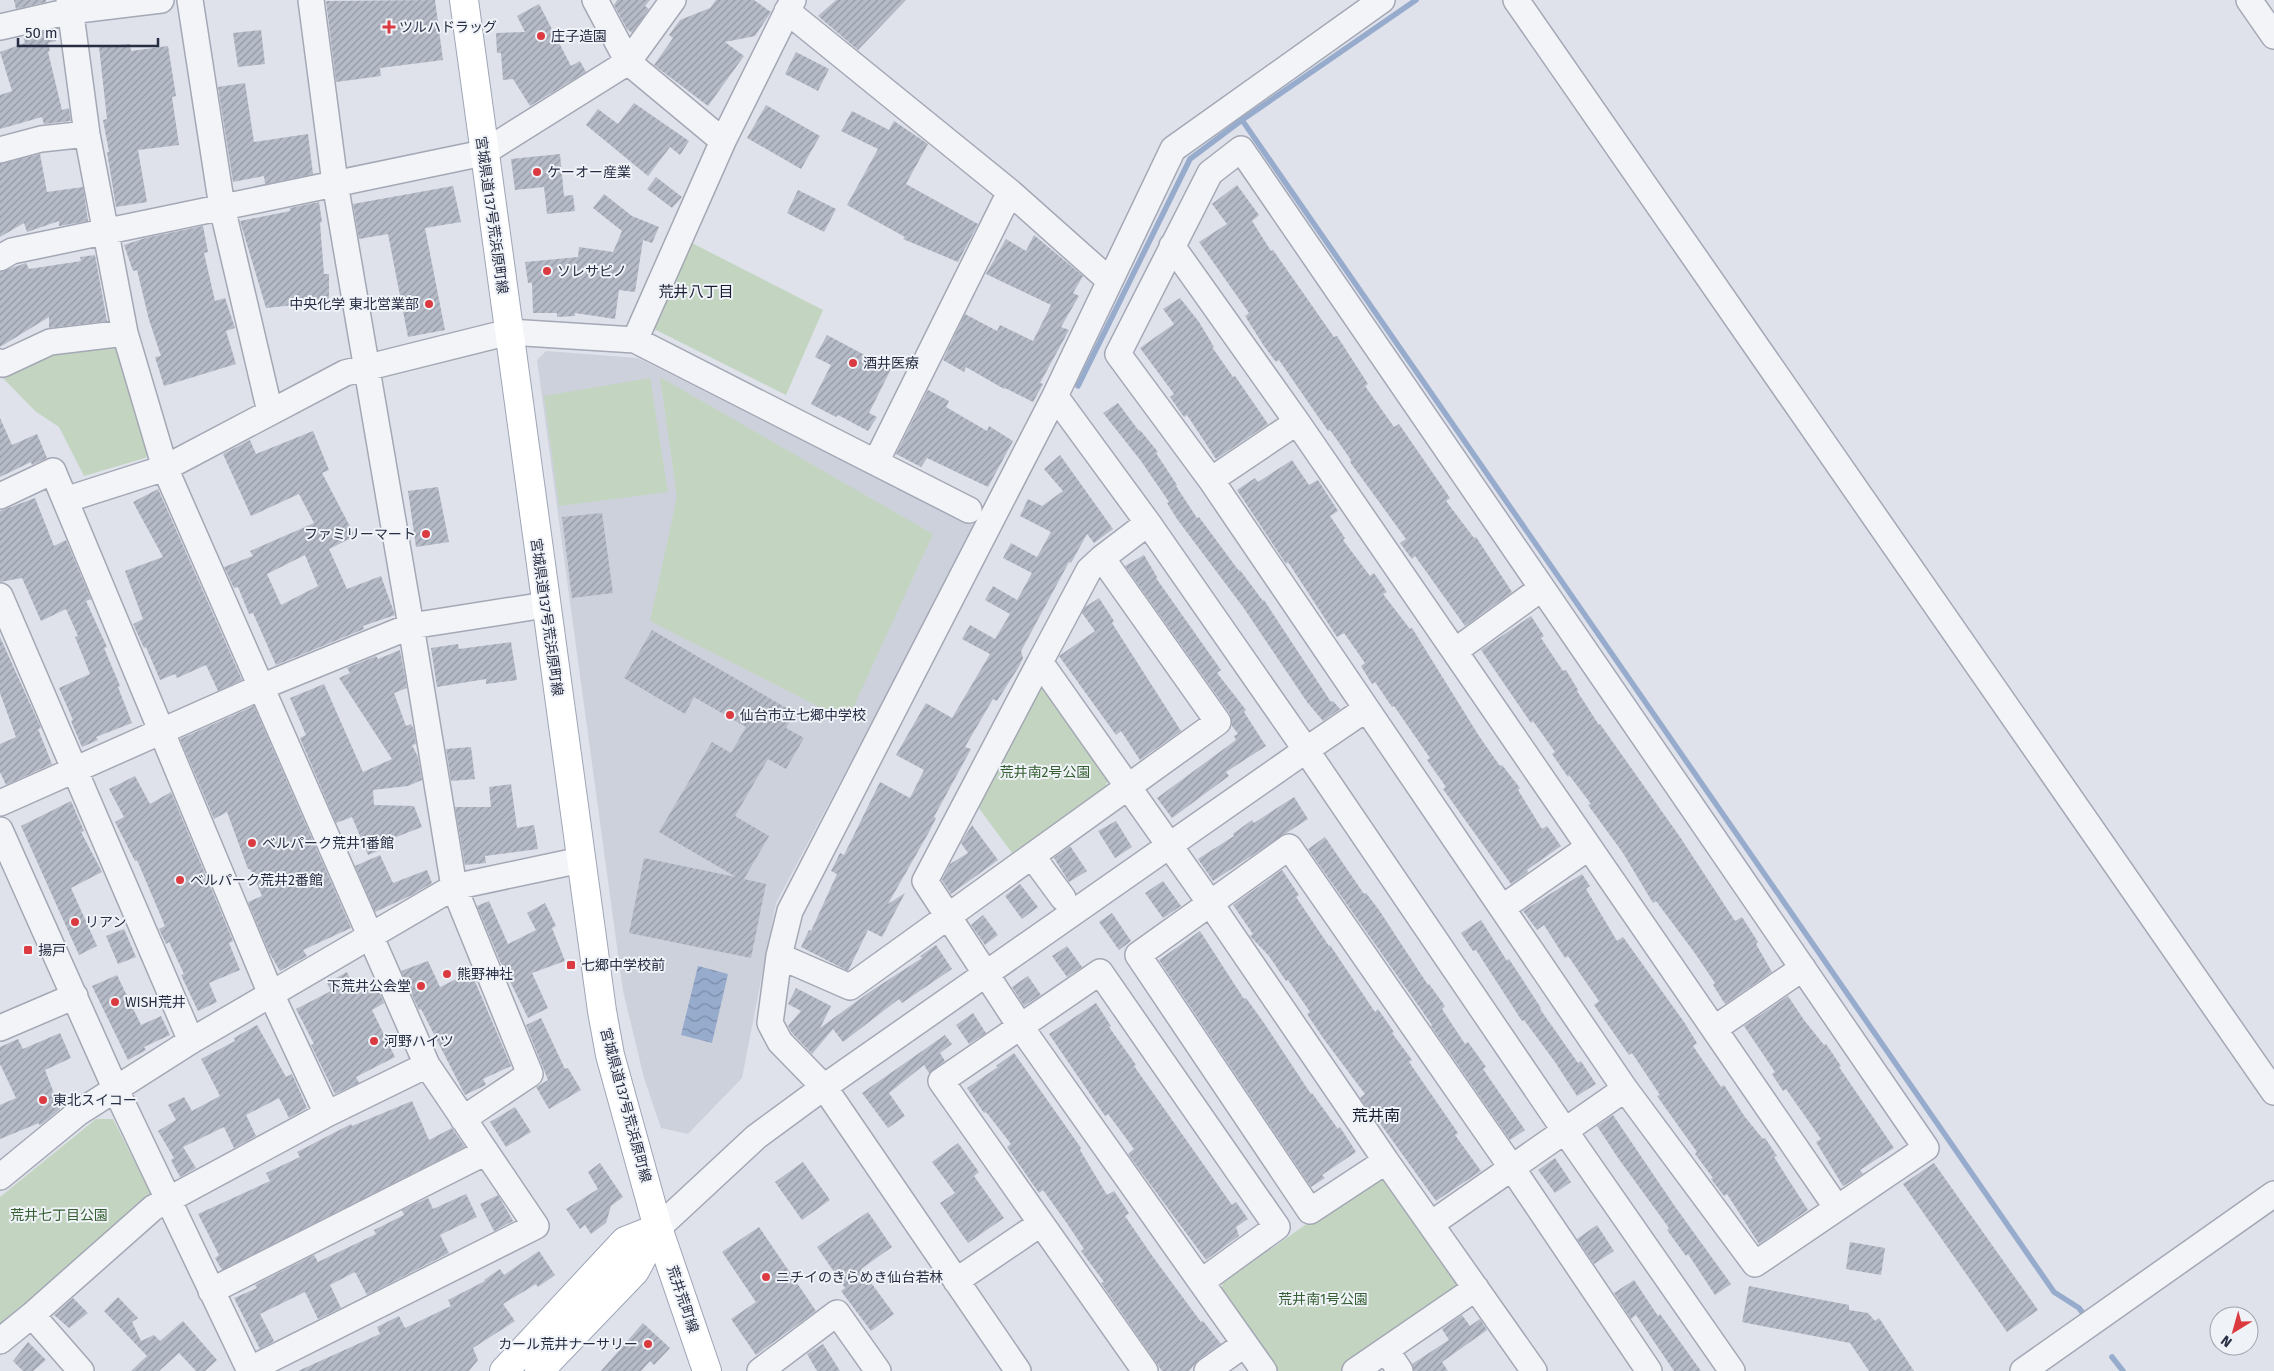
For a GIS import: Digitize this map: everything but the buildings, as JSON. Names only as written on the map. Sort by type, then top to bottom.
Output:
[{"type":"main road","name":"宮城県道137号荒浜原町線","points":[[464,0],[545,606],[610,1055],[658,1228]]},
{"type":"main road","points":[[504,1371],[625,1241],[658,1228]]},
{"type":"main road","points":[[539,1371],[635,1271],[658,1228]]},
{"type":"main road","name":"荒井荒町線","points":[[658,1228],[707,1371]]},
{"type":"street","points":[[0,27],[70,6],[161,0]]},
{"type":"street","points":[[190,0],[222,208],[270,412]]},
{"type":"street","points":[[311,0],[335,183],[368,367],[454,887],[530,1074],[463,1119]]},
{"type":"street","points":[[595,0],[628,62],[723,141]]},
{"type":"street","points":[[0,258],[12,251],[483,153],[628,62],[673,0]]},
{"type":"street","points":[[1018,1371],[824,1087],[780,1042],[770,1023],[779,956],[790,911],[1055,396],[1173,149],[1382,0]]},
{"type":"street","points":[[1516,0],[2274,1092]]},
{"type":"street","points":[[2249,0],[2274,36]]},
{"type":"street","points":[[635,340],[723,141],[790,5],[1010,192],[1110,281]]},
{"type":"street","points":[[0,830],[167,1201],[249,1370],[536,1226],[427,1065],[165,468],[125,333],[87,134],[70,6]]},
{"type":"street","points":[[0,150],[41,138],[87,134]]},
{"type":"street","points":[[1241,149],[1926,1148],[1755,1264],[1625,1089],[1211,480],[1118,354],[1172,246],[1210,174],[1241,149]]},
{"type":"street","points":[[876,462],[1010,192]]},
{"type":"street","points":[[1172,246],[1297,422],[1837,1208]]},
{"type":"street","points":[[65,500],[165,468],[345,373],[509,332],[635,340],[969,510]]},
{"type":"street","points":[[0,362],[2,364],[50,342],[125,333]]},
{"type":"street","points":[[1055,396],[1148,523],[1306,750],[1565,1131],[1732,1371]]},
{"type":"street","points":[[1211,480],[1297,422]]},
{"type":"street","points":[[0,496],[53,471],[271,994],[327,1114]]},
{"type":"street","points":[[1148,523],[1089,570],[925,881],[1020,1026],[1264,1371]]},
{"type":"street","points":[[779,956],[850,987],[1129,788],[1218,722],[1102,558]]},
{"type":"street","points":[[1455,652],[1542,588]]},
{"type":"street","points":[[0,596],[2,596],[191,1041]]},
{"type":"street","points":[[0,803],[261,687],[411,626],[545,606]]},
{"type":"street","points":[[1040,662],[1534,1371]]},
{"type":"street","points":[[658,1228],[756,1137],[824,1087],[1366,708]]},
{"type":"street","points":[[1386,1161],[1310,1211],[1138,955],[1289,847],[1512,1168],[1649,1371]]},
{"type":"street","points":[[1502,908],[1589,847]]},
{"type":"street","points":[[1032,856],[1063,898]]},
{"type":"street","points":[[0,1177],[78,1114],[191,1041],[454,887],[581,860]]},
{"type":"street","points":[[1714,1029],[1803,968]]},
{"type":"street","points":[[1145,1371],[941,1082],[1100,972],[1277,1226],[1201,1282]]},
{"type":"street","points":[[0,1028],[75,996]]},
{"type":"street","points":[[0,1340],[32,1316],[153,1208],[327,1114],[427,1065]]},
{"type":"street","points":[[1431,1224],[1625,1089]]},
{"type":"street","points":[[210,1291],[486,1152]]},
{"type":"street","points":[[2023,1371],[2274,1194]]},
{"type":"street","points":[[956,1281],[1040,1224]]},
{"type":"street","points":[[1355,1371],[1476,1288]]},
{"type":"street","points":[[760,1371],[837,1313],[878,1371]]},
{"type":"street","points":[[32,1316],[81,1371]]},
{"type":"street","points":[[1207,1371],[1245,1344]]},
{"type":"street","points":[[1386,1350],[1400,1371]]},
{"type":"shaded area","name":"仙台市立七郷中学校","points":[[546,351],[638,358],[976,526],[776,903],[742,1078],[688,1134],[661,1128],[644,1078],[623,991],[537,360]]},
{"type":"green space","points":[[688,241],[823,310],[786,395],[654,329]]},
{"type":"green space","points":[[109,342],[123,353],[153,450],[145,458],[84,476],[59,427],[35,411],[1,376],[46,351]]},
{"type":"green space","points":[[660,377],[933,534],[847,721],[650,621],[677,497]]},
{"type":"green space","points":[[650,378],[668,492],[559,506],[544,396]]},
{"type":"green space","name":"荒井南2号公園","points":[[1042,684],[1108,777],[1105,790],[1012,853],[975,803]]},
{"type":"green space","name":"荒井七丁目公園","points":[[96,1119],[113,1119],[151,1194],[148,1205],[0,1336],[0,1197]]},
{"type":"green space","name":"荒井南1号公園","points":[[1373,1177],[1389,1179],[1461,1277],[1456,1292],[1344,1371],[1273,1371],[1220,1295],[1223,1283]]},
{"type":"water","points":[[698,966],[728,974],[712,1043],[681,1035]]},
{"type":"waterway","points":[[1078,386],[1190,159],[1242,120],[1416,0]]},
{"type":"waterway","points":[[1242,120],[2054,1292],[2079,1308],[2082,1312]]},
{"type":"waterway","points":[[2112,1357],[2123,1371]]},
{"type":"place","name":"ツルハドラッグ","points":[[389,27]]},
{"type":"place","name":"庄子造園","points":[[541,36]]},
{"type":"place","name":"ケーオー産業","points":[[537,172]]},
{"type":"place","name":"ソレサピノ","points":[[547,271]]},
{"type":"place","name":"中央化学 東北営業部","points":[[429,304]]},
{"type":"place","name":"酒井医療","points":[[853,363]]},
{"type":"place","name":"ファミリーマート","points":[[426,534]]},
{"type":"place","name":"仙台市立七郷中学校","points":[[730,715]]},
{"type":"place","name":"ベルパーク荒井1番館","points":[[252,843]]},
{"type":"place","name":"ベルパーク荒井2番館","points":[[180,880]]},
{"type":"place","name":"リアン","points":[[75,922]]},
{"type":"place","name":"揚戸","points":[[28,950]]},
{"type":"place","name":"七郷中学校前","points":[[571,965]]},
{"type":"place","name":"熊野神社","points":[[447,974]]},
{"type":"place","name":"下荒井公会堂","points":[[421,986]]},
{"type":"place","name":"WISH荒井","points":[[115,1002]]},
{"type":"place","name":"河野ハイツ","points":[[374,1041]]},
{"type":"place","name":"東北スイコー","points":[[43,1100]]},
{"type":"place","name":"ニチイのきらめき仙台若林","points":[[766,1277]]},
{"type":"place","name":"カール荒井ナーサリー","points":[[648,1344]]},
{"type":"district","name":"荒井八丁目","points":[[696,292]]},
{"type":"district","name":"荒井南","points":[[1376,1115]]}]
